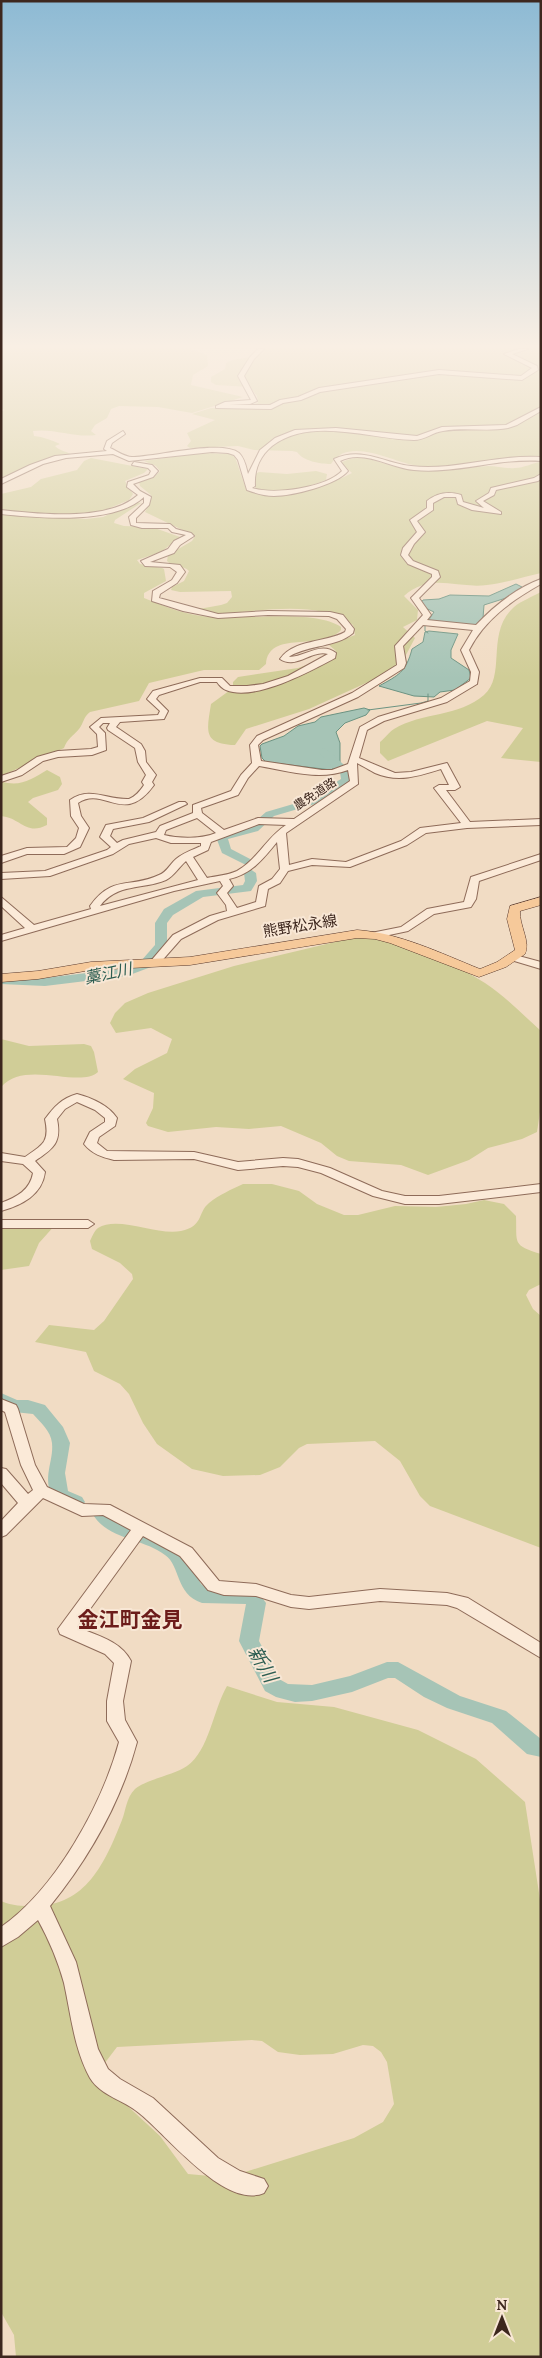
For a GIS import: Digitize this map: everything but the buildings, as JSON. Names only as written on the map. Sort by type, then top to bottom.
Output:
[{"type":"main road","points":[[514,958],[520,951],[521,941],[512,914],[514,909],[541,900]]},
{"type":"main road","name":"熊野松永線","points":[[1,978],[38,975],[91,966],[190,961],[357,934],[375,935],[435,954],[479,973],[490,970],[514,958]]},
{"type":"street","points":[[1,482],[28,468],[58,459]]},
{"type":"street","points":[[1,779],[19,773],[40,759],[58,754],[92,752],[103,748],[101,733],[94,727],[95,724],[118,719],[161,718],[164,711],[152,699],[152,696],[156,693],[200,680],[214,680],[228,688],[247,689],[291,678],[328,659],[332,656],[332,652],[322,650],[296,661],[284,659],[285,655],[309,646],[337,640],[349,633],[350,629],[340,617],[330,614],[268,613],[218,616],[186,610],[155,599],[156,593],[176,581],[180,577],[181,572],[177,567],[148,564],[145,562],[171,551],[177,544],[190,536],[189,534],[174,531],[170,526],[142,526],[133,524],[132,517],[147,504],[148,497],[138,493],[129,486],[130,483],[151,476],[155,471],[150,466],[134,464],[129,459]]},
{"type":"street","points":[[240,459],[247,487],[260,492],[284,493],[338,478],[345,473],[336,460],[339,459]]},
{"type":"street","points":[[258,459],[251,475],[252,486],[260,492]]},
{"type":"street","points":[[375,459],[399,467],[416,469],[461,467],[513,459]]},
{"type":"street","points":[[257,763],[254,745],[260,738],[337,703],[396,670],[402,663],[399,646],[411,636],[427,615],[415,598],[436,577],[435,573],[412,565],[406,560],[406,548],[421,532],[413,520],[431,509],[429,502],[433,499],[452,494],[459,496],[460,503],[472,508],[499,513],[483,505],[480,501],[492,494],[493,489],[536,480],[541,476]]},
{"type":"street","points":[[1,512],[51,516],[86,516],[138,500],[143,494]]},
{"type":"street","name":"農免道路","points":[[1,938],[172,888],[205,882],[224,886],[252,865],[281,832],[354,782],[348,766],[363,730],[370,724],[444,700],[474,682],[475,672],[465,650],[479,628],[502,603],[541,581]]},
{"type":"street","points":[[420,622],[479,628]]},
{"type":"street","points":[[1,860],[33,850],[44,853],[75,847],[82,840],[84,828],[76,816],[72,802],[91,795],[128,802],[138,798],[149,785],[147,782],[151,775],[142,762],[141,751],[138,746],[112,728],[118,719]]},
{"type":"street","points":[[257,763],[333,773],[364,761],[376,771],[394,776],[419,774],[444,765],[456,786],[439,788],[468,825]]},
{"type":"street","points":[[221,833],[198,814],[196,807],[235,793],[244,777],[257,763]]},
{"type":"street","points":[[117,848],[105,837],[109,827],[146,820],[182,804]]},
{"type":"street","points":[[134,812],[161,831]]},
{"type":"street","points":[[1,876],[46,874],[110,852],[126,842],[161,831],[198,814]]},
{"type":"street","points":[[161,831],[160,837],[171,840],[207,840],[221,833],[266,820],[294,822]]},
{"type":"street","points":[[149,962],[178,937],[214,918],[262,904],[263,888],[276,881],[285,869],[312,862],[347,865],[404,843],[423,830],[468,825],[541,822]]},
{"type":"street","points":[[281,832],[285,869]]},
{"type":"street","points":[[96,910],[95,906],[102,895],[114,886],[127,887],[165,877],[180,861],[205,848],[207,840]]},
{"type":"street","points":[[188,857],[196,866],[198,874],[205,882]]},
{"type":"street","points":[[375,935],[404,929],[431,911],[467,905],[473,896],[472,884],[474,879],[541,857]]},
{"type":"street","points":[[224,886],[222,893],[231,905],[232,912]]},
{"type":"street","points":[[1,900],[32,929]]},
{"type":"street","points":[[514,958],[541,966]]},
{"type":"street","points":[[27,1161],[49,1146],[53,1141],[54,1132],[51,1120],[62,1106],[77,1098],[108,1112],[112,1119],[111,1123],[94,1135],[90,1144],[103,1154],[114,1156],[192,1155],[206,1157],[235,1166],[297,1162],[314,1166],[381,1195],[405,1200],[445,1200],[483,1196],[521,1188],[541,1188]]},
{"type":"street","points":[[1,1157],[27,1161],[39,1172],[39,1180],[27,1195],[15,1203],[1,1207]]},
{"type":"street","points":[[1,1224],[88,1224]]},
{"type":"street","points":[[1,1404],[11,1409],[28,1465],[41,1491],[82,1510],[105,1509],[137,1532],[186,1552],[214,1586],[224,1590],[256,1590],[309,1603],[380,1596],[447,1599],[462,1603],[541,1651]]},
{"type":"street","points":[[1,1473],[27,1502]]},
{"type":"street","points":[[1,1531],[27,1502],[41,1491]]},
{"type":"street","points":[[1,1938],[18,1927],[40,1906],[71,1861],[103,1807],[125,1756],[128,1742],[116,1721],[115,1701],[123,1661],[111,1649],[66,1629],[137,1532]]},
{"type":"street","points":[[40,1906],[56,1932],[72,1979],[88,2046],[98,2071],[112,2086],[145,2104],[171,2130],[219,2171],[236,2181],[257,2186]]},
{"type":"shaded area","points":[[1,459],[56,459],[28,466],[1,479]]},
{"type":"shaded area","points":[[96,459],[148,469],[144,473],[125,481],[133,494],[129,500],[93,515],[78,516],[1,511],[1,494],[31,487],[41,479],[77,470],[84,461]]},
{"type":"shaded area","points":[[158,459],[236,459],[246,489],[270,495],[300,492],[341,478],[352,473],[341,463],[350,459],[373,460],[396,467],[425,469],[457,469],[488,466],[515,468],[541,462],[541,573],[487,585],[434,583],[414,589],[404,596],[418,610],[417,620],[403,627],[415,638],[399,668],[309,709],[246,729],[235,745],[224,744],[217,742],[209,734],[208,721],[211,704],[233,688],[233,682],[238,677],[298,668],[335,655],[336,651],[329,645],[355,635],[353,625],[338,616],[321,611],[302,609],[207,615],[199,609],[227,603],[232,597],[231,591],[180,592],[171,590],[172,587],[184,581],[189,571],[169,563],[167,561],[168,555],[192,541],[195,536],[145,512],[151,501],[151,495],[140,486],[139,482],[154,477],[160,471],[156,466],[144,461]]},
{"type":"shaded area","points":[[306,459],[336,459],[331,464]]},
{"type":"shaded area","points":[[392,459],[503,459],[434,467],[408,464]]},
{"type":"shaded area","points":[[316,471],[327,474],[326,480],[310,486],[281,492],[256,489],[253,481],[255,474],[259,472],[287,474]]},
{"type":"shaded area","points":[[136,502],[141,503],[115,520],[114,523],[124,526],[152,527],[180,537],[161,552],[137,560],[140,564],[164,569],[166,581],[144,593],[144,598],[176,610],[201,616],[225,618],[278,616],[314,618],[341,627],[341,630],[321,640],[276,647],[269,653],[266,664],[259,670],[204,670],[149,683],[139,701],[90,712],[64,748],[1,776],[1,514],[86,519],[103,517]]},
{"type":"shaded area","points":[[516,584],[522,587],[506,598],[484,605],[483,618],[477,626],[428,621],[434,612],[419,605],[423,600],[439,599],[450,595],[489,596]]},
{"type":"shaded area","points":[[541,592],[541,762],[501,758],[523,728],[487,721],[388,761],[380,753],[380,742],[392,730],[416,720],[463,707],[484,695],[491,687],[494,676],[500,629],[505,617],[514,607]]},
{"type":"shaded area","points":[[425,632],[458,634],[451,650],[451,658],[469,670],[471,678],[455,690],[440,692],[434,697],[414,696],[379,686],[401,672],[407,663],[412,649],[423,642]]},
{"type":"shaded area","points":[[364,708],[370,710],[366,715],[345,723],[336,732],[340,743],[340,764],[331,770],[266,762],[262,758],[260,746],[262,744],[284,736],[298,726],[315,722],[321,717]]},
{"type":"shaded area","points":[[47,770],[60,777],[62,784],[58,790],[33,798],[28,802],[47,818],[47,825],[34,829],[28,828],[8,817],[1,816],[1,781],[14,784],[25,782]]},
{"type":"shaded area","points":[[356,937],[389,942],[423,952],[456,967],[492,988],[541,1031],[541,1105],[537,1132],[522,1139],[488,1148],[469,1160],[428,1175],[401,1165],[349,1161],[337,1156],[321,1143],[281,1126],[249,1129],[216,1127],[168,1132],[148,1126],[146,1123],[153,1108],[154,1093],[123,1079],[135,1069],[167,1053],[172,1039],[151,1028],[116,1033],[110,1023],[115,1013],[125,1003],[148,993],[234,966]]},
{"type":"shaded area","points":[[1,1039],[29,1046],[84,1044],[91,1046],[98,1072],[78,1078],[37,1074],[24,1075],[11,1079],[1,1087]]},
{"type":"shaded area","points":[[243,1184],[272,1184],[299,1191],[317,1204],[344,1215],[358,1215],[395,1206],[436,1207],[484,1200],[504,1204],[516,1216],[518,1242],[525,1248],[541,1254],[541,1284],[529,1290],[526,1295],[533,1309],[541,1316],[541,1548],[430,1506],[420,1496],[400,1461],[375,1441],[307,1444],[299,1448],[280,1467],[260,1475],[223,1476],[192,1469],[157,1444],[143,1423],[129,1394],[120,1384],[94,1371],[86,1352],[35,1342],[49,1325],[94,1330],[104,1321],[133,1279],[132,1274],[120,1263],[92,1249],[90,1241],[98,1228],[116,1224],[171,1232],[188,1229],[197,1223],[209,1203]]},
{"type":"shaded area","points":[[1,1221],[56,1224],[39,1243],[29,1266],[1,1270]]},
{"type":"shaded area","points":[[227,1686],[277,1702],[334,1707],[418,1730],[476,1759],[525,1802],[541,1906],[541,2357],[16,2357],[14,2335],[1,2312],[1,1901],[21,1906],[52,1904],[67,1899],[80,1890],[91,1879],[108,1852],[122,1820],[128,1800],[135,1789],[187,1766],[201,1751]],"holes":[[[262,2041],[278,2052],[300,2055],[333,2054],[363,2045],[373,2046],[381,2052],[387,2062],[394,2104],[383,2122],[354,2138],[245,2172],[210,2176],[188,2174],[160,2136],[107,2087],[101,2068],[117,2047]]]},
{"type":"waterway","points":[[425,624],[425,631],[428,633]]},
{"type":"waterway","points":[[368,710],[421,703],[428,701],[428,694]]},
{"type":"waterway","name":"藁江川","points":[[248,862],[226,851],[222,837],[254,829],[260,826],[270,814],[311,802],[347,780],[345,770],[337,766],[323,751]]},
{"type":"waterway","name":"藁江川","points":[[1,980],[45,982],[122,973],[146,964],[161,945],[161,923],[168,912],[200,894],[247,888],[251,881],[250,873]]},
{"type":"waterway","name":"新川","points":[[1,1399],[14,1406],[28,1406],[39,1409],[57,1431],[61,1443],[56,1473],[60,1495],[76,1502]]},
{"type":"waterway","name":"新川","points":[[101,1513],[112,1524],[173,1550],[194,1589],[202,1595],[251,1597],[256,1603],[249,1641],[272,1685],[283,1691],[295,1694],[312,1693],[352,1684],[387,1670],[398,1670],[431,1691],[454,1702],[499,1717],[534,1748],[541,1748]]},
{"type":"district","name":"金江町金見","points":[[130,1620]]}]
